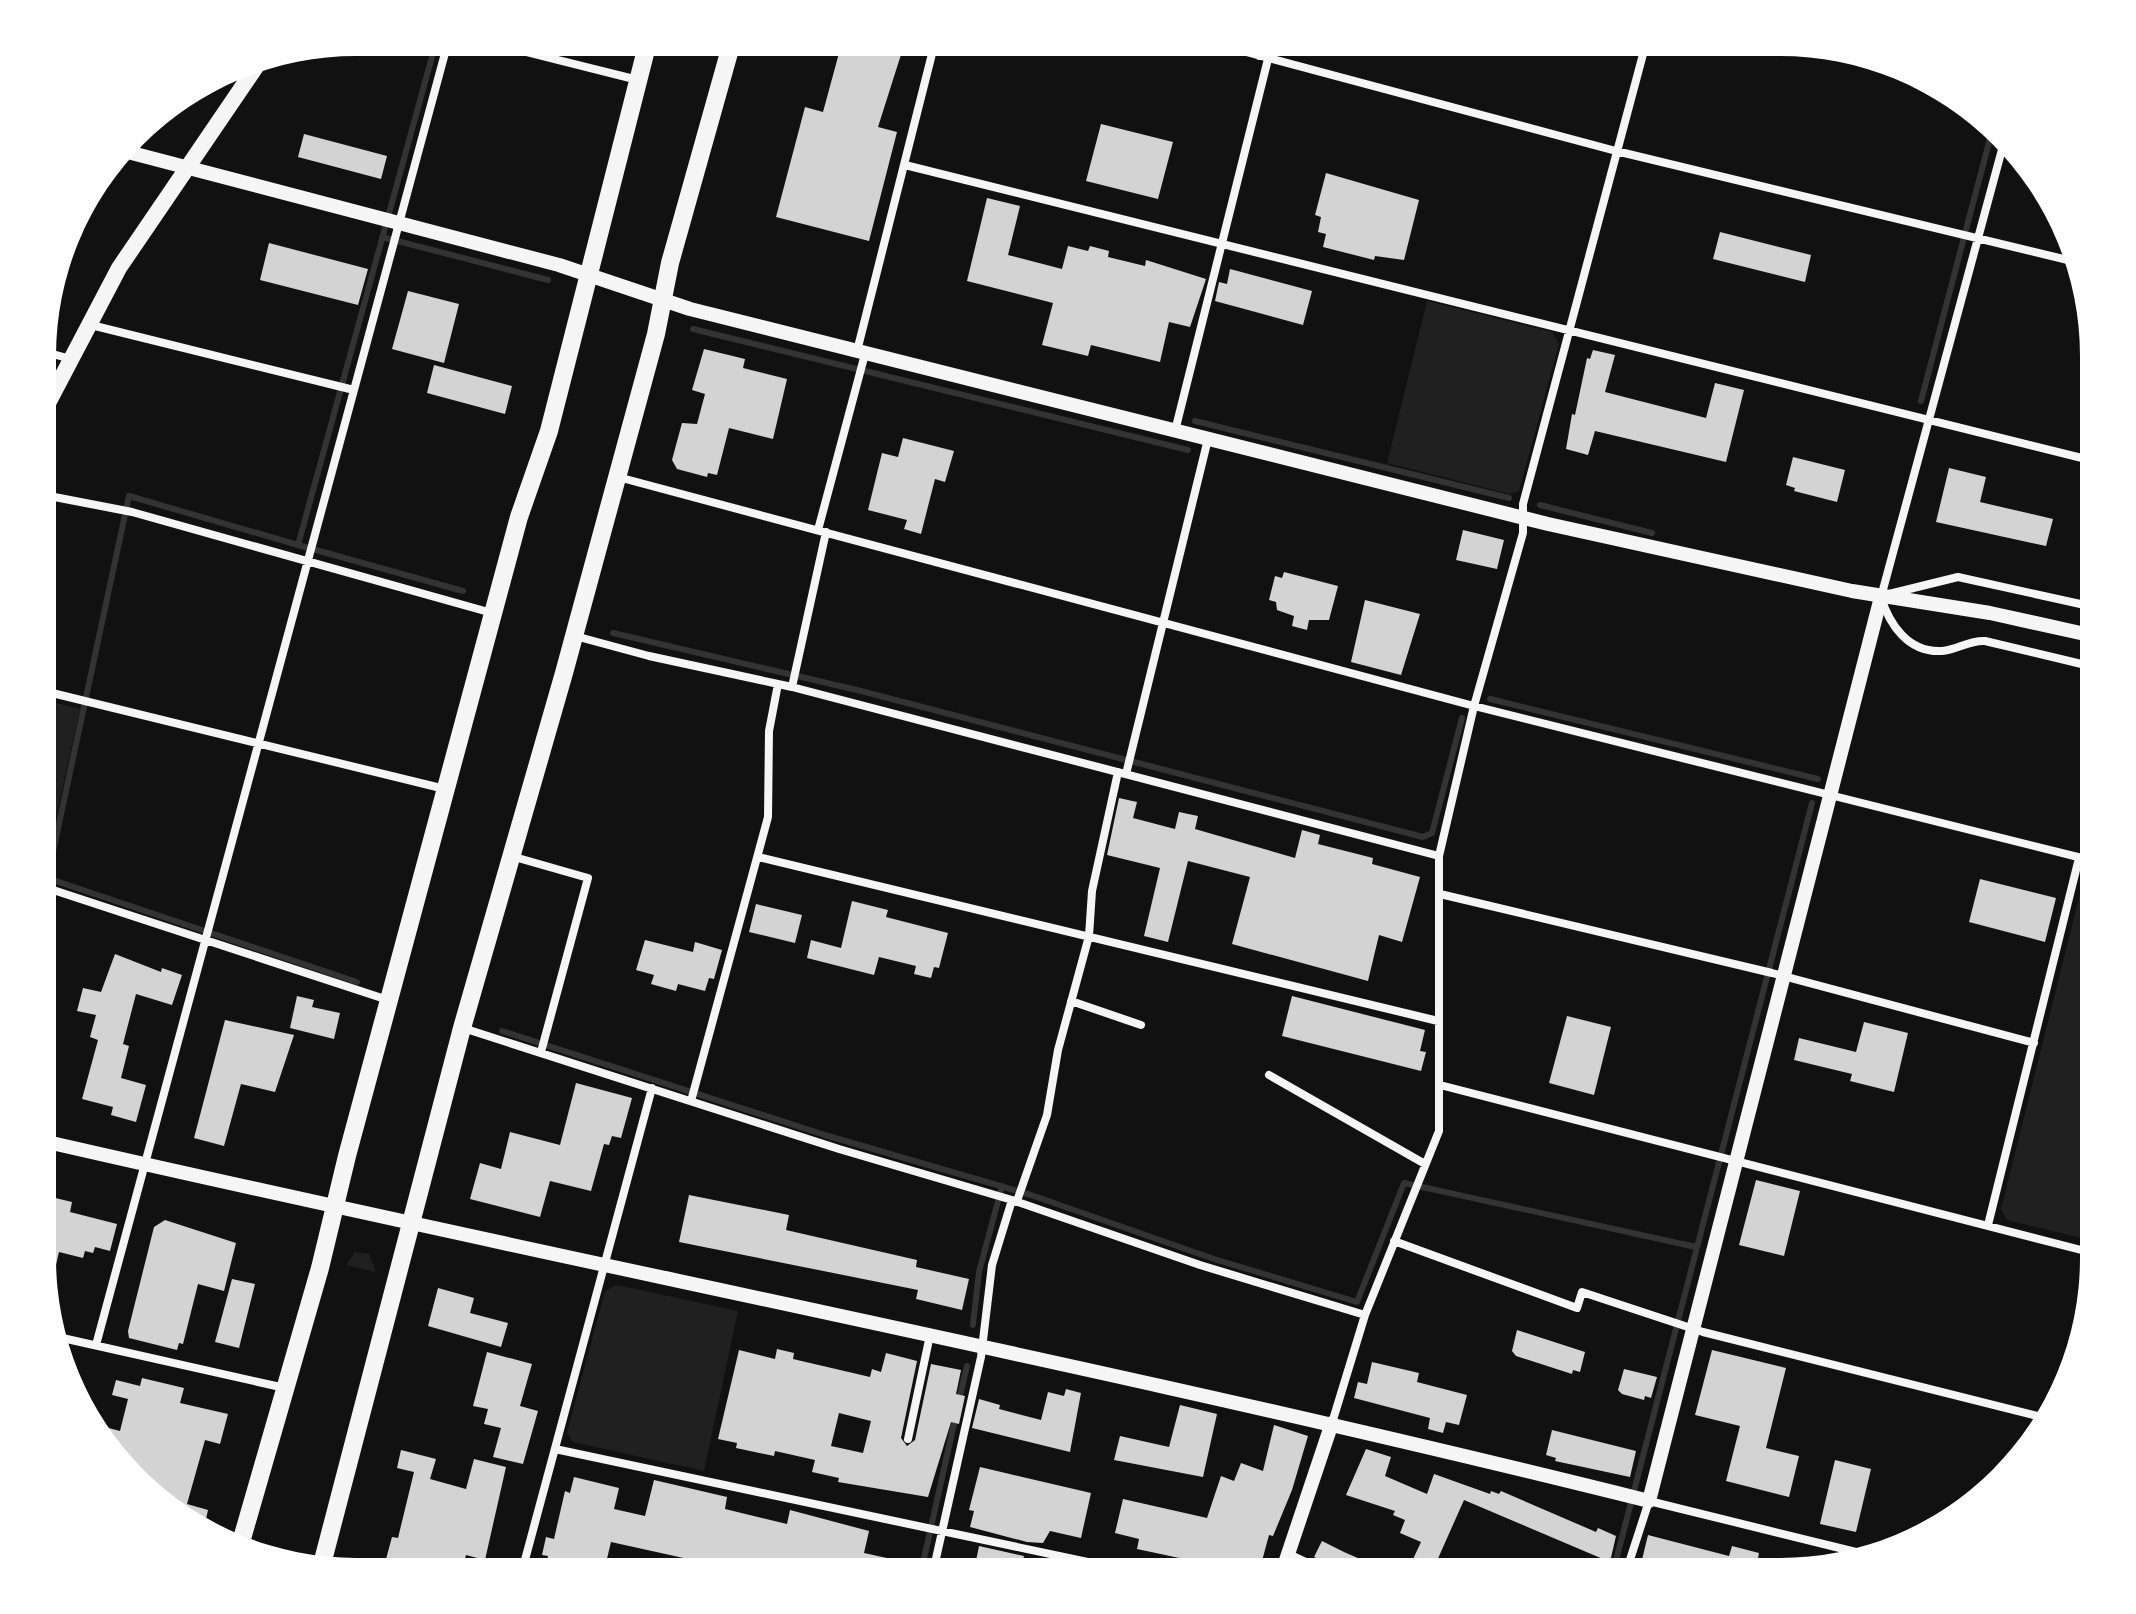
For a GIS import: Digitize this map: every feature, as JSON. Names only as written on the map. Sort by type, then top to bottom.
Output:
[{"type":"highway","points":[[243,1536],[286,1388],[493,613],[549,431],[645,56]]},
{"type":"highway","points":[[324,1556],[462,1028],[618,476],[728,56]]},
{"type":"main road","points":[[56,389],[119,268],[250,76]]},
{"type":"street","points":[[96,1345],[309,553],[392,229],[444,56]]},
{"type":"street","points":[[542,56],[639,80]]},
{"type":"street","points":[[792,687],[822,531],[932,56]]},
{"type":"street","points":[[1257,56],[1616,151],[2064,259]]},
{"type":"street","points":[[1287,1558],[1365,1315],[1439,1131],[1439,856],[1474,706],[1523,533],[1523,504],[1642,56]]},
{"type":"street","points":[[1175,431],[1224,242],[1264,58]]},
{"type":"street","points":[[1628,1558],[1637,1498],[1725,1158],[1774,974],[1831,796],[1930,418],[1970,237],[2000,153]]},
{"type":"street","points":[[135,154],[392,229],[589,275],[861,362],[1175,431],[1523,518],[1881,597],[1990,613],[2080,633]]},
{"type":"street","points":[[905,165],[2080,457]]},
{"type":"street","points":[[91,325],[350,389]]},
{"type":"street","points":[[56,355],[72,359]]},
{"type":"street","points":[[933,1558],[934,1529],[983,1346],[992,1265],[1047,1115],[1058,1050],[1089,936],[1092,891],[1163,624],[1208,439]]},
{"type":"street","points":[[618,476],[1474,706],[2079,858],[1988,1225]]},
{"type":"street","points":[[56,497],[309,553],[493,613]]},
{"type":"street","points":[[1881,597],[1958,577],[2080,604]]},
{"type":"street","points":[[1881,597],[1891,626],[1921,646],[1943,651],[1972,640],[1985,641],[2080,664]]},
{"type":"street","points":[[574,635],[649,656],[1125,767],[1439,856]]},
{"type":"street","points":[[693,1095],[768,817],[769,731],[778,684]]},
{"type":"street","points":[[56,694],[446,789]]},
{"type":"street","points":[[511,856],[588,878],[543,1046]]},
{"type":"street","points":[[758,857],[1438,1021]]},
{"type":"street","points":[[56,891],[207,935],[388,1000]]},
{"type":"street","points":[[1440,894],[1774,974],[2034,1043]]},
{"type":"street","points":[[1071,1001],[1141,1025]]},
{"type":"street","points":[[462,1028],[543,1046],[652,1088],[693,1095],[1000,1196],[1017,1197],[1200,1265],[1365,1315]]},
{"type":"street","points":[[1269,1075],[1425,1164]]},
{"type":"street","points":[[1440,1085],[2080,1250]]},
{"type":"street","points":[[526,1558],[652,1088]]},
{"type":"street","points":[[56,1144],[334,1209],[1332,1423],[1848,1550]]},
{"type":"street","points":[[1394,1241],[1577,1308],[1582,1292],[1683,1326],[2035,1415]]},
{"type":"street","points":[[908,1439],[930,1335]]},
{"type":"street","points":[[67,1339],[286,1388]]},
{"type":"street","points":[[555,1449],[1070,1558]]},
{"type":"street","points":[[1289,1554],[1297,1558]]},
{"type":"shaded area","points":[[1427,301],[1552,332],[1559,344],[1519,491],[1510,494],[1387,463]]},
{"type":"shaded area","points":[[56,703],[80,709],[56,816]]},
{"type":"shaded area","points":[[2080,894],[2080,1238],[2007,1220],[2001,1209]]},
{"type":"shaded area","points":[[355,1252],[369,1254],[376,1272],[346,1265]]},
{"type":"shaded area","points":[[617,1285],[738,1311],[704,1471],[573,1442],[567,1433],[605,1291]]},
{"type":"building","points":[[838,56],[901,56],[878,127],[897,132],[869,241],[776,217],[805,107],[823,112]]},
{"type":"building","points":[[1101,124],[1173,142],[1158,199],[1086,181]]},
{"type":"building","points":[[304,134],[387,156],[381,179],[298,157]]},
{"type":"building","points":[[1326,173],[1419,200],[1404,260],[1375,256],[1374,260],[1323,247],[1326,234],[1318,232],[1321,217],[1315,215]]},
{"type":"building","points":[[987,198],[1020,206],[1008,255],[1062,269],[1068,246],[1088,251],[1090,246],[1109,251],[1108,257],[1145,266],[1146,260],[1206,279],[1190,327],[1169,322],[1160,362],[1091,345],[1088,356],[1042,345],[1053,303],[967,281]]},
{"type":"building","points":[[1720,232],[1811,255],[1805,282],[1713,259]]},
{"type":"building","points":[[269,243],[368,269],[358,305],[260,280]]},
{"type":"building","points":[[1230,269],[1312,291],[1303,325],[1215,301],[1219,282],[1227,284]]},
{"type":"building","points":[[408,291],[459,304],[444,363],[392,349]]},
{"type":"building","points":[[704,349],[745,359],[743,368],[787,379],[773,439],[729,428],[717,475],[708,473],[707,477],[677,469],[672,460],[682,423],[697,424],[705,394],[692,390]]},
{"type":"building","points":[[1593,350],[1615,355],[1605,392],[1706,418],[1715,383],[1744,390],[1726,462],[1595,431],[1588,455],[1566,449],[1587,358],[1590,359]]},
{"type":"building","points":[[434,365],[512,386],[505,414],[427,393]]},
{"type":"building","points":[[903,438],[954,451],[945,482],[935,479],[921,534],[904,529],[907,520],[868,510],[882,453],[898,457]]},
{"type":"building","points":[[1793,457],[1845,470],[1837,502],[1794,491],[1795,488],[1786,485]]},
{"type":"building","points":[[1949,468],[1986,477],[1980,502],[2053,519],[2046,546],[1936,522]]},
{"type":"building","points":[[1463,530],[1504,540],[1497,569],[1456,560]]},
{"type":"building","points":[[1284,572],[1338,586],[1329,620],[1309,620],[1307,630],[1292,626],[1294,616],[1277,610],[1276,602],[1269,600],[1275,576],[1282,578]]},
{"type":"building","points":[[1365,600],[1420,614],[1401,675],[1351,662]]},
{"type":"building","points":[[1119,798],[1137,802],[1133,818],[1175,829],[1179,812],[1198,816],[1195,829],[1295,858],[1302,830],[1320,835],[1318,844],[1373,858],[1372,864],[1420,877],[1402,942],[1379,935],[1368,981],[1232,944],[1250,877],[1188,861],[1168,942],[1144,936],[1160,868],[1107,855]]},
{"type":"building","points":[[1980,879],[2056,898],[2045,942],[1969,922]]},
{"type":"building","points":[[852,901],[888,910],[886,917],[948,933],[939,968],[934,967],[931,978],[914,974],[916,966],[879,957],[874,975],[807,958],[811,940],[841,948]]},
{"type":"building","points":[[756,904],[802,915],[795,943],[749,932]]},
{"type":"building","points":[[645,940],[693,952],[695,942],[722,950],[714,979],[709,978],[705,991],[678,984],[676,991],[651,984],[654,975],[636,970]]},
{"type":"building","points":[[115,954],[161,972],[162,968],[182,975],[172,1005],[136,994],[123,1044],[129,1046],[121,1078],[146,1085],[136,1122],[111,1115],[113,1107],[82,1099],[98,1040],[90,1037],[96,1015],[77,1011],[83,988],[101,992]]},
{"type":"building","points":[[297,996],[314,1000],[312,1007],[340,1013],[334,1039],[290,1028]]},
{"type":"building","points":[[1292,996],[1425,1030],[1420,1051],[1426,1052],[1421,1071],[1282,1036]]},
{"type":"building","points":[[1567,1016],[1611,1027],[1594,1095],[1549,1083]]},
{"type":"building","points":[[225,1020],[294,1035],[275,1092],[241,1084],[224,1146],[194,1138]]},
{"type":"building","points":[[1864,1022],[1908,1033],[1894,1092],[1850,1081],[1852,1074],[1794,1060],[1799,1038],[1856,1052]]},
{"type":"building","points":[[576,1083],[632,1098],[621,1138],[612,1136],[609,1145],[604,1144],[591,1191],[550,1181],[540,1217],[470,1199],[480,1163],[501,1169],[510,1132],[560,1145]]},
{"type":"building","points":[[1756,1180],[1800,1191],[1784,1256],[1739,1245]]},
{"type":"building","points":[[689,1195],[789,1215],[786,1230],[917,1260],[916,1267],[969,1279],[962,1310],[916,1299],[918,1290],[679,1242]]},
{"type":"building","points":[[56,1198],[72,1202],[70,1212],[117,1224],[110,1251],[95,1247],[93,1253],[85,1251],[83,1258],[59,1252],[56,1264]]},
{"type":"building","points":[[165,1220],[236,1243],[224,1291],[198,1284],[183,1344],[179,1343],[177,1350],[129,1338],[128,1331],[154,1227]]},
{"type":"building","points":[[232,1279],[255,1284],[239,1348],[215,1342]]},
{"type":"building","points":[[438,1288],[474,1298],[470,1313],[508,1323],[501,1347],[428,1326]]},
{"type":"building","points":[[1517,1330],[1585,1352],[1580,1372],[1573,1370],[1572,1374],[1516,1356],[1512,1351]]},
{"type":"building","points":[[777,1349],[794,1353],[793,1359],[870,1377],[872,1369],[881,1372],[886,1353],[917,1361],[901,1438],[907,1446],[915,1440],[931,1364],[961,1370],[956,1394],[965,1396],[959,1424],[951,1422],[928,1497],[838,1482],[839,1478],[812,1472],[815,1460],[775,1451],[774,1456],[736,1448],[737,1443],[718,1439],[739,1350],[775,1359]],"holes":[[[839,1413],[871,1421],[863,1453],[831,1446]]]},
{"type":"building","points":[[1712,1350],[1786,1368],[1766,1448],[1799,1456],[1789,1497],[1726,1481],[1740,1426],[1695,1415]]},
{"type":"building","points":[[487,1352],[532,1364],[520,1406],[538,1411],[523,1464],[493,1457],[501,1428],[484,1424],[488,1409],[473,1406]]},
{"type":"building","points":[[1372,1362],[1419,1373],[1417,1382],[1467,1395],[1459,1425],[1446,1422],[1443,1433],[1428,1429],[1430,1418],[1354,1398],[1358,1382],[1367,1384]]},
{"type":"building","points":[[1624,1369],[1657,1377],[1651,1398],[1645,1396],[1644,1400],[1618,1390]]},
{"type":"building","points":[[142,1378],[184,1388],[180,1403],[228,1414],[220,1444],[205,1440],[187,1504],[208,1510],[206,1518],[174,1496],[144,1470],[110,1428],[120,1431],[128,1399],[112,1395],[116,1380],[140,1386]]},
{"type":"building","points":[[1066,1389],[1081,1393],[1070,1452],[972,1428],[979,1399],[1000,1405],[999,1409],[1041,1420],[1048,1392],[1064,1396]]},
{"type":"building","points":[[1180,1405],[1217,1414],[1203,1477],[1114,1460],[1120,1436],[1169,1447]]},
{"type":"building","points":[[1274,1425],[1308,1436],[1292,1490],[1273,1536],[1269,1535],[1263,1558],[1179,1558],[1137,1549],[1139,1539],[1115,1533],[1123,1499],[1207,1518],[1221,1476],[1234,1481],[1241,1463],[1263,1471]]},
{"type":"building","points":[[1552,1430],[1636,1451],[1630,1477],[1555,1461],[1556,1458],[1546,1455]]},
{"type":"building","points":[[1366,1449],[1391,1457],[1385,1476],[1427,1494],[1434,1474],[1490,1494],[1491,1491],[1499,1494],[1501,1491],[1596,1532],[1598,1528],[1616,1536],[1611,1558],[1601,1558],[1464,1500],[1438,1558],[1414,1558],[1421,1542],[1400,1533],[1405,1520],[1393,1515],[1395,1511],[1346,1495]]},
{"type":"building","points":[[401,1450],[436,1459],[430,1479],[466,1489],[474,1459],[506,1467],[485,1558],[466,1555],[465,1558],[386,1558],[392,1537],[398,1538],[414,1472],[397,1468]]},
{"type":"building","points":[[1835,1460],[1871,1469],[1856,1532],[1820,1524]]},
{"type":"building","points":[[980,1467],[1091,1493],[1081,1538],[1050,1531],[1043,1543],[1027,1542],[970,1527],[974,1511],[969,1510]]},
{"type":"building","points":[[574,1477],[619,1488],[614,1509],[645,1516],[654,1480],[727,1497],[725,1509],[787,1524],[790,1510],[869,1531],[864,1553],[887,1558],[684,1558],[611,1542],[607,1558],[548,1558],[542,1555],[546,1537],[554,1539],[565,1491],[570,1493]]},
{"type":"building","points":[[1648,1535],[1729,1556],[1732,1546],[1759,1553],[1758,1558],[1642,1558]]},
{"type":"building","points":[[1322,1541],[1358,1558],[1316,1558],[1314,1557]]},
{"type":"building","points":[[979,1546],[1024,1556],[1024,1558],[977,1558]]},
{"type":"waterway","points":[[56,838],[129,496],[298,545],[432,56]]},
{"type":"waterway","points":[[1921,401],[1989,141]]},
{"type":"waterway","points":[[382,237],[548,280]]},
{"type":"waterway","points":[[693,329],[1188,450]]},
{"type":"waterway","points":[[1195,421],[1509,498]]},
{"type":"waterway","points":[[1540,505],[1652,533]]},
{"type":"waterway","points":[[298,545],[463,591]]},
{"type":"waterway","points":[[613,633],[857,690],[1423,837],[1432,833],[1462,718]]},
{"type":"waterway","points":[[1490,699],[1818,779]]},
{"type":"waterway","points":[[1617,1558],[1812,803]]},
{"type":"waterway","points":[[56,881],[357,982]]},
{"type":"waterway","points":[[502,1031],[825,1135],[1031,1195],[1214,1259],[1357,1302],[1404,1183],[1696,1247]]},
{"type":"waterway","points":[[973,1325],[979,1272],[1002,1186]]},
{"type":"waterway","points":[[959,1400],[967,1366]]},
{"type":"waterway","points":[[924,1558],[956,1415]]}]
